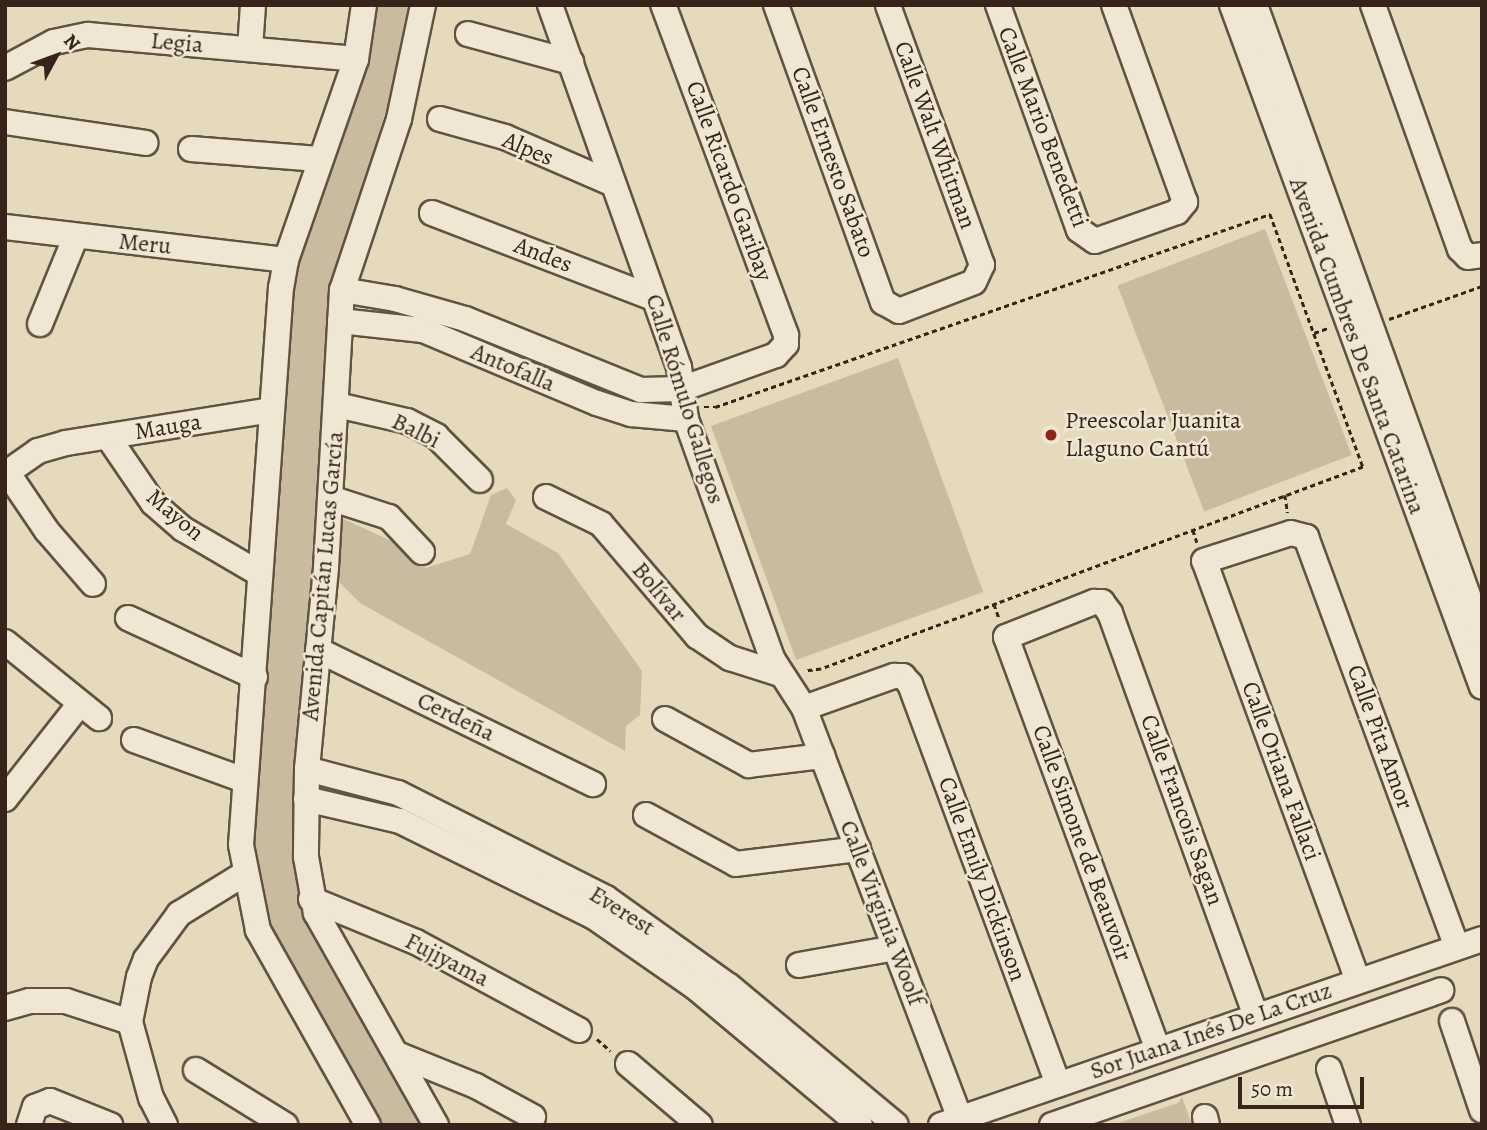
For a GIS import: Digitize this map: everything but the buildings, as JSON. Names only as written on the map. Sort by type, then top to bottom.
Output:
[{"type":"street","points":[[250,49],[253,5]]},
{"type":"street","points":[[365,5],[356,59],[286,260],[271,410],[255,677],[244,780],[244,874],[258,930],[273,961],[368,1125]]},
{"type":"street","name":"Avenida Capitán Lucas García","points":[[423,5],[399,119],[342,290],[337,405],[306,799],[311,899],[436,1125]]},
{"type":"street","name":"Calle Rómulo Gallegos","points":[[550,5],[679,367],[683,405],[780,674],[804,708]]},
{"type":"street","name":"Calle Ricardo Garibay","points":[[663,5],[786,335],[776,355],[683,405]]},
{"type":"street","name":"Calle Ernesto Sabato","points":[[776,5],[883,302],[899,311],[974,282],[982,265]]},
{"type":"street","name":"Calle Walt Whitman","points":[[888,5],[982,265]]},
{"type":"street","name":"Calle Mario Benedetti","points":[[998,5],[1079,230],[1096,241],[1177,212],[1185,202],[1114,5]]},
{"type":"street","name":"Avenida Cumbres De Santa Catarina","points":[[1232,5],[1482,635]]},
{"type":"street","name":"Avenida Cumbres De Santa Catarina","points":[[1255,5],[1482,687]]},
{"type":"street","points":[[1373,5],[1460,249],[1468,257],[1482,255]]},
{"type":"street","points":[[468,34],[571,62]]},
{"type":"street","name":"Legia","points":[[5,68],[32,51],[88,35],[356,59]]},
{"type":"street","name":"Alpes","points":[[440,119],[505,137],[613,184]]},
{"type":"street","points":[[5,122],[145,143]]},
{"type":"street","points":[[191,149],[319,159]]},
{"type":"street","name":"Andes","points":[[432,213],[653,298]]},
{"type":"street","name":"Meru","points":[[5,227],[286,260]]},
{"type":"street","points":[[40,324],[76,236]]},
{"type":"street","name":"Antofalla","points":[[342,290],[465,319],[621,385],[683,405]]},
{"type":"street","name":"Antofalla","points":[[340,321],[423,330],[597,403],[631,414],[683,405]]},
{"type":"street","name":"Balbi","points":[[337,405],[407,421],[436,436],[463,458],[480,480]]},
{"type":"street","name":"Mauga","points":[[6,473],[38,452],[66,443],[271,410]]},
{"type":"street","name":"Mayon","points":[[108,437],[153,503],[183,528],[260,574]]},
{"type":"street","points":[[6,473],[47,531],[93,584]]},
{"type":"street","name":"Bolívar","points":[[545,497],[601,524],[697,636],[730,658],[780,674]]},
{"type":"street","points":[[330,498],[389,517],[422,552]]},
{"type":"street","name":"Calle Pita Amor","points":[[1204,561],[1296,532],[1309,544],[1457,947]]},
{"type":"street","name":"Calle Oriana Fallaci","points":[[1204,561],[1358,981]]},
{"type":"street","name":"Calle Francois Sagan","points":[[1006,637],[1094,601],[1106,606],[1256,1016]]},
{"type":"street","points":[[128,618],[255,677]]},
{"type":"street","name":"Calle Simone de Beauvoir","points":[[1006,637],[1158,1050]]},
{"type":"street","points":[[5,642],[89,711],[5,799]]},
{"type":"street","name":"Cerdeña","points":[[318,650],[593,783]]},
{"type":"street","name":"Calle Emily Dickinson","points":[[804,708],[894,676],[903,676],[910,684],[1045,1089],[1054,1124]]},
{"type":"street","name":"Calle Virginia Woolf","points":[[804,708],[895,948],[951,1121]]},
{"type":"street","points":[[665,719],[749,765],[822,756]]},
{"type":"street","points":[[134,740],[244,780]]},
{"type":"street","name":"Everest","points":[[307,769],[398,793],[607,898],[729,986],[896,1125]]},
{"type":"street","name":"Everest","points":[[306,799],[400,821],[594,917],[695,987],[860,1125]]},
{"type":"street","points":[[646,815],[736,864],[858,849]]},
{"type":"street","points":[[165,1125],[151,1098],[130,1022],[146,959],[167,927],[191,905],[244,874]]},
{"type":"street","name":"Fujiyama","points":[[311,899],[416,942],[579,1030]]},
{"type":"street","name":"Sor Juana Inés De La Cruz","points":[[951,1121],[1482,939]]},
{"type":"street","points":[[799,965],[895,948]]},
{"type":"street","name":"Sor Juana Inés De La Cruz","points":[[1054,1124],[1441,990]]},
{"type":"street","points":[[5,1008],[29,1001],[66,1001],[130,1022]]},
{"type":"street","points":[[1451,1021],[1482,1110]]},
{"type":"street","points":[[397,1054],[477,1086],[533,1117]]},
{"type":"street","points":[[628,1064],[700,1125]]},
{"type":"street","points":[[1329,1069],[1348,1125]]},
{"type":"street","points":[[197,1070],[285,1125]]},
{"type":"street","points":[[29,1125],[35,1107],[61,1104],[110,1125]]},
{"type":"path","points":[[683,405],[715,407],[1270,214],[1363,467],[821,669],[780,674]]},
{"type":"path","points":[[1314,333],[1333,326],[1338,338],[1364,333],[1482,286]]},
{"type":"path","points":[[579,1030],[628,1064]]},
{"type":"shaded area","points":[[372,5],[410,5],[412,20],[334,289],[292,843],[303,920],[420,1125],[371,1125],[263,920],[249,851],[293,276]]},
{"type":"shaded area","points":[[1265,229],[1352,455],[1204,512],[1117,286]]},
{"type":"shaded area","points":[[898,358],[983,592],[796,660],[711,426]]},
{"type":"shaded area","points":[[507,488],[516,500],[506,524],[558,553],[642,671],[640,715],[626,726],[625,751],[360,603],[336,579],[339,517],[398,544],[426,568],[470,554],[491,495]]},
{"type":"shaded area","points":[[1182,1097],[1192,1125],[1112,1125],[1178,1103]]},
{"type":"place","name":"Preescolar Juanita Llaguno Cantú","points":[[1051,435]]}]
